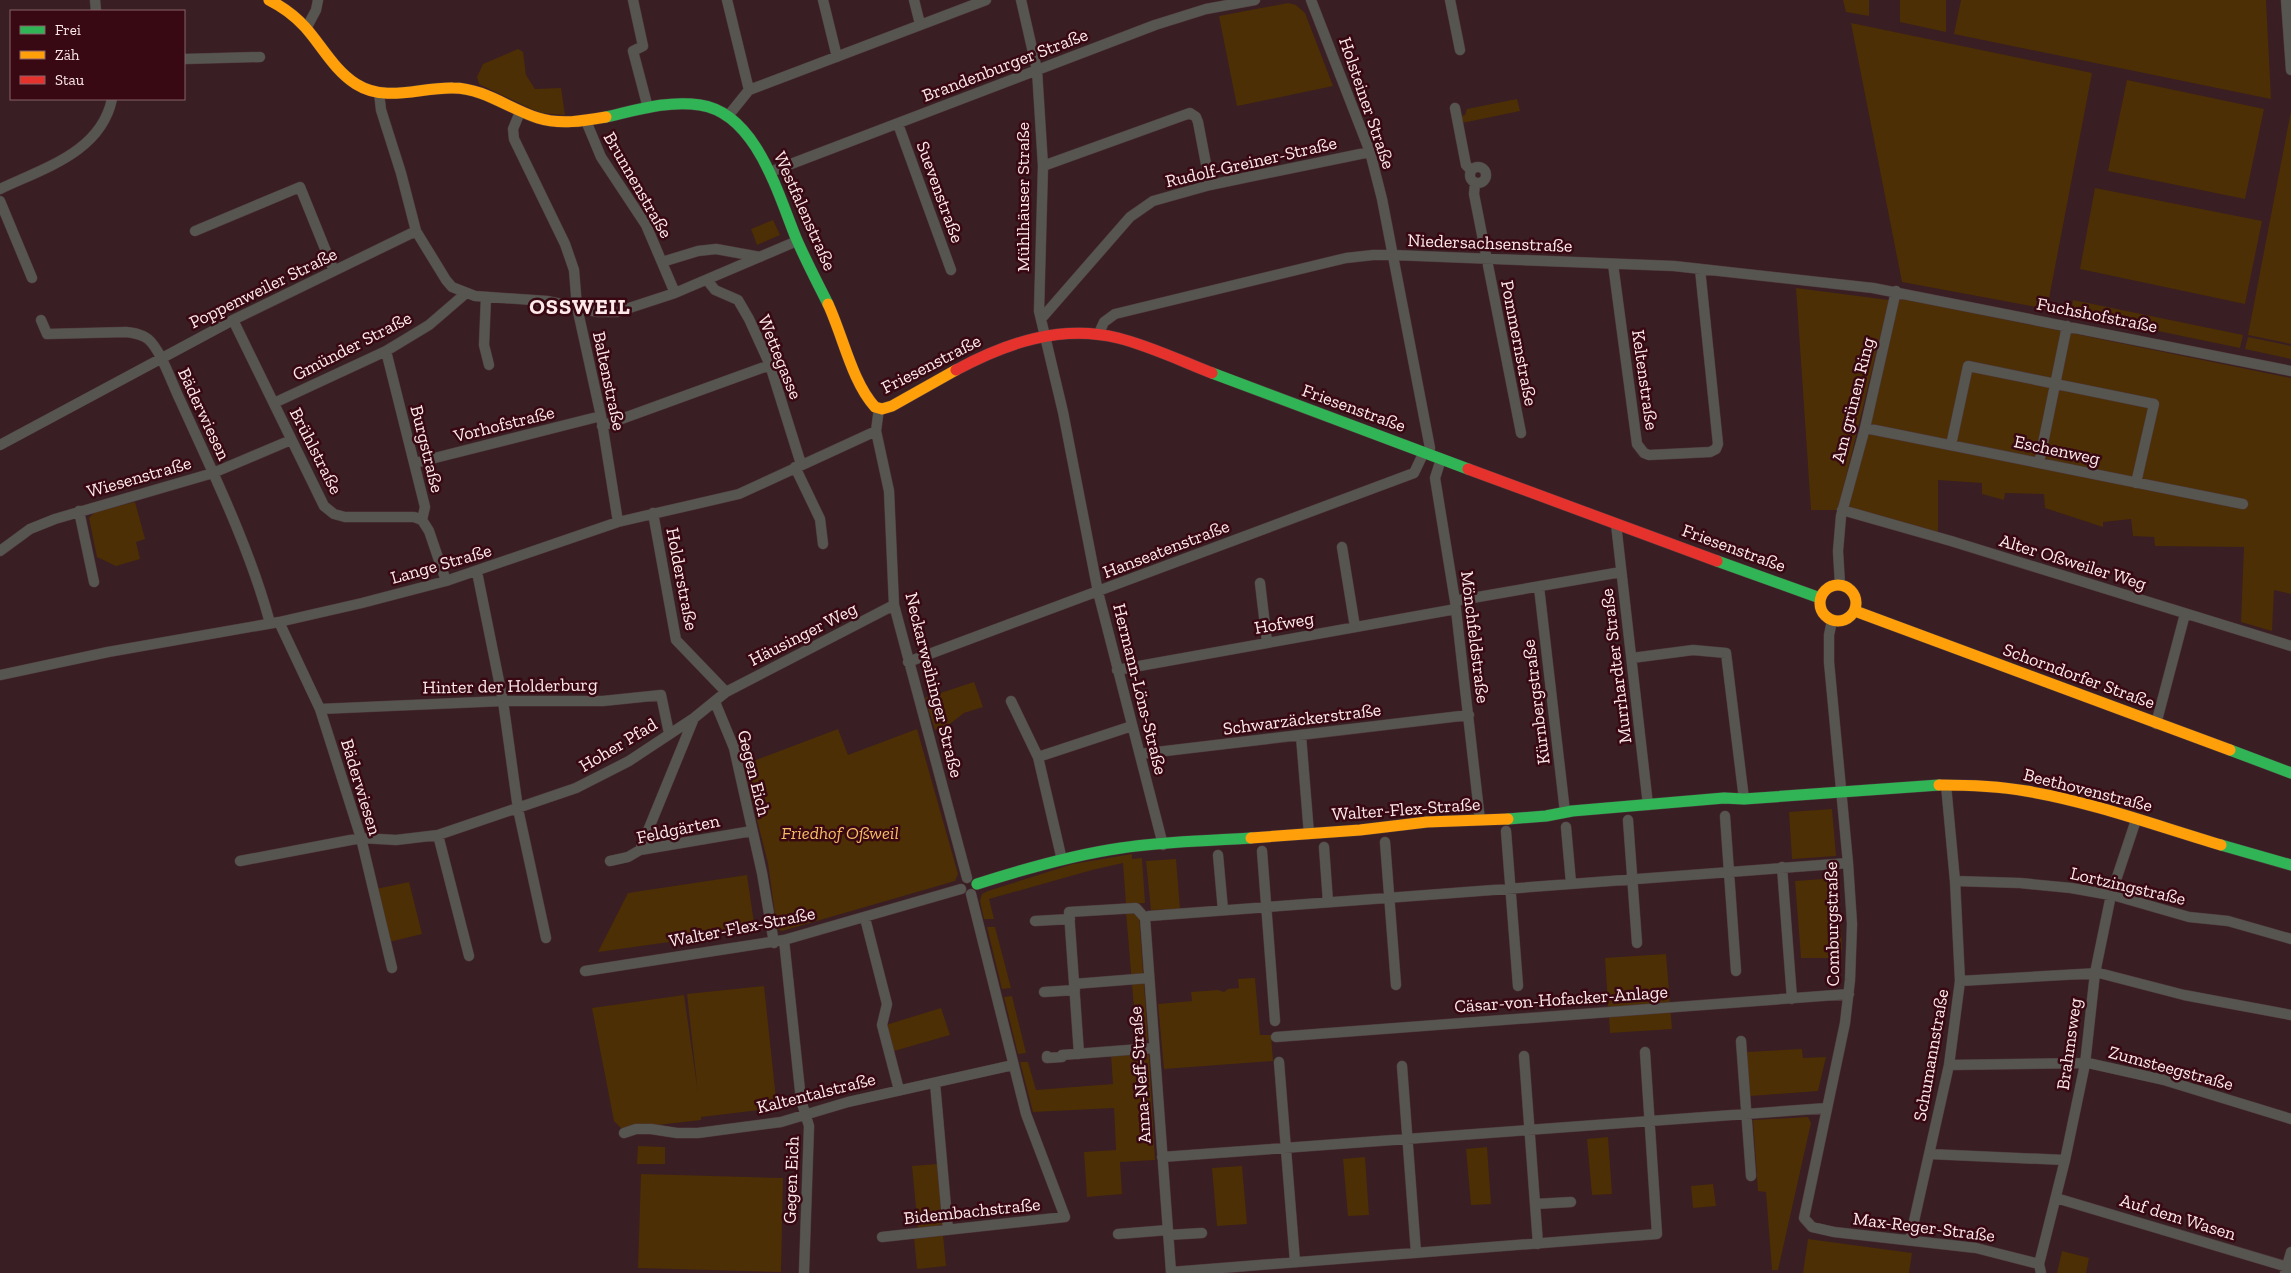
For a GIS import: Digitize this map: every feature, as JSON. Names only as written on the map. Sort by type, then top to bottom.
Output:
[{"type":"main road","name":"Westfalenstraße","points":[[269,0],[298,18],[356,84],[379,93],[406,94],[438,88],[467,90],[482,94],[520,112],[544,120],[565,122],[586,121],[674,102],[698,103],[718,110],[728,116],[740,127],[758,150],[770,172],[797,241],[841,332],[864,392],[872,404],[879,408]]},
{"type":"main road","name":"Friesenstraße","points":[[879,408],[892,406],[981,357],[1024,341],[1074,332],[1098,333],[1127,341],[1616,524],[1820,598]]},
{"type":"main road","points":[[1840,585],[1852,592],[1856,601],[1855,610],[1846,620],[1832,621],[1822,613],[1820,598],[1829,587],[1840,585]]},
{"type":"main road","name":"Schorndorfer Straße","points":[[1855,610],[2291,773]]},
{"type":"main road","name":"Beethovenstraße","points":[[1842,791],[1946,785],[1977,785],[2027,791],[2056,797],[2291,865]]},
{"type":"main road","name":"Walter-Flex-Straße","points":[[972,886],[1062,860],[1121,847],[1360,830],[1384,826],[1554,816],[1565,812],[1648,804],[1842,791]]},
{"type":"street","points":[[307,27],[316,10],[318,0]]},
{"type":"street","points":[[633,0],[643,46],[633,50],[648,108]]},
{"type":"street","points":[[727,0],[749,90]]},
{"type":"street","points":[[823,0],[837,57]]},
{"type":"street","points":[[914,0],[920,24]]},
{"type":"street","points":[[728,116],[749,90],[986,0]]},
{"type":"street","name":"Mühlhäuser Straße","points":[[1021,0],[1037,70],[1043,166],[1039,301],[1040,319],[1046,336]]},
{"type":"street","name":"Brandenburger Straße","points":[[770,172],[1180,16],[1234,2],[1255,0]]},
{"type":"street","name":"Holsteiner Straße","points":[[1311,0],[1370,152],[1393,255],[1430,448],[1426,453]]},
{"type":"street","points":[[1450,0],[1460,50]]},
{"type":"street","points":[[2286,0],[2291,70]]},
{"type":"street","points":[[185,59],[260,58]]},
{"type":"street","points":[[379,93],[381,110],[401,173],[416,231],[446,280],[452,287],[465,294],[548,301],[598,312],[617,312],[708,280],[797,241]]},
{"type":"street","points":[[0,189],[87,144],[99,131],[109,111],[112,100]]},
{"type":"street","name":"Pommernstraße","points":[[1455,108],[1466,165],[1471,170],[1469,177],[1475,183],[1474,194],[1521,433]]},
{"type":"street","name":"Baltenstraße","points":[[520,112],[513,128],[514,139],[565,244],[574,270],[577,307],[602,421],[618,522]]},
{"type":"street","points":[[1043,166],[1190,113],[1196,117],[1198,122],[1210,185]]},
{"type":"street","name":"Brunnenstraße","points":[[586,121],[600,157],[646,224],[675,293]]},
{"type":"street","name":"Suevenstraße","points":[[898,124],[951,270]]},
{"type":"street","name":"Rudolf-Greiner-Straße","points":[[1040,319],[1130,217],[1153,201],[1210,185],[1370,152]]},
{"type":"street","points":[[195,231],[300,187],[334,271]]},
{"type":"street","points":[[0,202],[32,278]]},
{"type":"street","name":"Poppenweiler Straße","points":[[0,445],[233,320],[416,231]]},
{"type":"street","points":[[662,262],[716,249],[760,257]]},
{"type":"street","name":"Niedersachsenstraße","points":[[1098,333],[1104,322],[1115,314],[1346,258],[1373,255],[1486,258],[1700,269],[1896,291]]},
{"type":"street","name":"Keltenstraße","points":[[1613,264],[1638,444],[1644,454],[1650,456],[1710,452],[1716,449],[1718,444],[1700,269]]},
{"type":"street","name":"Wettegasse","points":[[708,280],[715,290],[738,300],[770,365],[798,466],[820,519],[823,544]]},
{"type":"street","name":"Fuchshofstraße","points":[[1896,291],[2291,370]]},
{"type":"street","name":"Am grünen Ring","points":[[1840,585],[1838,551],[1841,513],[1865,428],[1896,291]]},
{"type":"street","name":"Gmünder Straße","points":[[274,403],[386,350],[429,324],[465,294]]},
{"type":"street","points":[[486,297],[484,345],[489,365]]},
{"type":"street","name":"Bäderwiesen","points":[[41,320],[47,334],[135,333],[149,339],[161,359],[213,473],[274,623],[320,709],[360,838],[392,968]]},
{"type":"street","name":"Brühlstraße","points":[[233,320],[324,506],[334,514],[345,517],[414,517],[422,520]]},
{"type":"street","points":[[2039,463],[2067,326]]},
{"type":"street","name":"Hermann-Löns-Straße","points":[[1046,336],[1063,412],[1098,592],[1163,845]]},
{"type":"street","name":"Burgstraße","points":[[386,350],[425,507],[422,520],[429,531],[446,581]]},
{"type":"street","name":"Vorhofstraße","points":[[415,463],[602,421],[770,365]]},
{"type":"street","points":[[1951,445],[1968,366],[2154,404],[2136,483]]},
{"type":"street","name":"Neckarweihinger Straße","points":[[879,408],[876,431],[889,491],[894,605],[908,662],[972,886],[1013,1065],[1038,1151],[1065,1217]]},
{"type":"street","name":"Eschenweg","points":[[1865,428],[2243,504]]},
{"type":"street","name":"Lange Straße","points":[[0,675],[108,652],[274,623],[446,581],[477,572],[618,522],[739,494],[876,431]]},
{"type":"street","name":"Wiesenstraße","points":[[0,550],[30,528],[79,511],[213,473],[291,440]]},
{"type":"street","name":"Hanseatenstraße","points":[[908,662],[1414,473],[1426,453]]},
{"type":"street","name":"Mönchfeldstraße","points":[[1441,459],[1435,478],[1455,605],[1480,820]]},
{"type":"street","points":[[79,511],[94,582]]},
{"type":"street","name":"Holderstraße","points":[[653,513],[676,640],[726,692]]},
{"type":"street","name":"Alter Oßweiler Weg","points":[[1841,513],[1951,541],[2291,646]]},
{"type":"street","name":"Murrhardter Straße","points":[[1616,524],[1648,804]]},
{"type":"street","points":[[1342,547],[1355,627]]},
{"type":"street","points":[[477,572],[503,701],[518,809],[546,938]]},
{"type":"street","name":"Hofweg","points":[[1118,670],[1355,627],[1539,587],[1621,572]]},
{"type":"street","points":[[1260,583],[1267,642]]},
{"type":"street","name":"Kürnbergstraße","points":[[1539,587],[1565,812]]},
{"type":"street","name":"Häusinger Weg","points":[[726,692],[894,605]]},
{"type":"street","points":[[2156,724],[2185,614]]},
{"type":"street","name":"Comburgstraße","points":[[1806,1222],[1805,1212],[1845,1023],[1849,994],[1852,938],[1842,791],[1829,662],[1829,634],[1832,621]]},
{"type":"street","points":[[1632,658],[1693,650],[1726,653],[1744,799]]},
{"type":"street","name":"Hoher Pfad","points":[[240,861],[360,838],[396,840],[438,835],[518,809],[576,788],[604,775],[694,718],[726,692]]},
{"type":"street","name":"Hinter der Holderburg","points":[[320,709],[503,701],[602,701],[661,695],[669,733]]},
{"type":"street","points":[[1011,701],[1038,757],[1062,860]]},
{"type":"street","name":"Gegen Eich","points":[[715,702],[734,748],[779,942],[801,1100],[809,1126],[804,1273]]},
{"type":"street","name":"Schwarzäckerstraße","points":[[1140,754],[1469,715]]},
{"type":"street","points":[[640,850],[694,718]]},
{"type":"street","points":[[1038,757],[1132,726]]},
{"type":"street","points":[[1301,736],[1309,834]]},
{"type":"street","name":"Schumannstraße","points":[[1910,1239],[1949,1065],[1960,981],[1955,881],[1946,785]]},
{"type":"street","points":[[1725,816],[1736,971]]},
{"type":"street","points":[[1628,820],[1637,943]]},
{"type":"street","name":"Brahmsweg","points":[[2040,1269],[2085,1064],[2095,973],[2111,895],[2136,820]]},
{"type":"street","points":[[1566,827],[1571,883]]},
{"type":"street","name":"Feldgärten","points":[[610,861],[628,857],[640,850],[752,831]]},
{"type":"street","points":[[1506,832],[1518,986]]},
{"type":"street","points":[[438,835],[469,956]]},
{"type":"street","points":[[1385,842],[1396,985]]},
{"type":"street","points":[[1324,847],[1328,902]]},
{"type":"street","points":[[1262,851],[1275,1021]]},
{"type":"street","points":[[1218,855],[1223,910]]},
{"type":"street","points":[[1079,1054],[1069,912],[1136,908],[1145,918],[1149,916],[1389,897],[1848,863]]},
{"type":"street","points":[[1782,867],[1792,998]]},
{"type":"street","name":"Lortzingstraße","points":[[1955,881],[2071,888],[2111,895],[2189,917],[2228,921],[2291,939]]},
{"type":"street","name":"Walter-Flex-Straße","points":[[585,971],[779,942],[961,889],[964,893],[972,886]]},
{"type":"street","points":[[865,918],[887,1004],[882,1024],[898,1090]]},
{"type":"street","name":"Anna-Neff-Straße","points":[[1145,918],[1171,1272],[1295,1262]]},
{"type":"street","points":[[1035,921],[1070,919]]},
{"type":"street","points":[[1960,981],[2095,973],[2184,995],[2291,1015]]},
{"type":"street","points":[[1044,992],[1149,978]]},
{"type":"street","name":"Cäsar-von-Hofacker-Anlage","points":[[1276,1037],[1849,994]]},
{"type":"street","points":[[1741,1041],[1752,1176]]},
{"type":"street","points":[[1046,1056],[1047,1058],[1054,1058],[1154,1048]]},
{"type":"street","points":[[1279,1062],[1295,1262],[1657,1234],[1645,1052]]},
{"type":"street","points":[[1524,1056],[1538,1244]]},
{"type":"street","name":"Zumsteegstraße","points":[[1949,1065],[2085,1064],[2126,1070],[2291,1119]]},
{"type":"street","name":"Kaltentalstraße","points":[[624,1132],[636,1129],[651,1129],[677,1133],[698,1133],[780,1122],[898,1090],[1013,1065]]},
{"type":"street","points":[[1402,1066],[1416,1253]]},
{"type":"street","points":[[935,1083],[948,1230]]},
{"type":"street","points":[[1162,1157],[1747,1112],[1828,1108]]},
{"type":"street","points":[[1929,1154],[2065,1160]]},
{"type":"street","name":"Auf dem Wasen","points":[[2056,1198],[2287,1269]]},
{"type":"street","points":[[1535,1204],[1571,1202]]},
{"type":"street","name":"Bidembachstraße","points":[[882,1237],[1065,1217]]},
{"type":"street","name":"Max-Reger-Straße","points":[[1806,1222],[1812,1227],[1834,1232],[1910,1239],[1976,1248],[2040,1269]]},
{"type":"street","points":[[1118,1234],[1202,1233]]},
{"type":"street","points":[[2287,1269],[2291,1252]]},
{"type":"green space","points":[[1843,0],[1869,0],[1869,16],[1846,12]]},
{"type":"green space","points":[[1900,0],[1946,0],[1946,32],[1900,22]]},
{"type":"green space","points":[[1961,0],[2266,0],[2271,99],[1954,34]]},
{"type":"green space","points":[[1288,3],[1296,5],[1305,13],[1333,86],[1237,106],[1219,16]]},
{"type":"green space","points":[[1851,23],[2092,73],[2047,309],[1902,282]]},
{"type":"green space","points":[[518,49],[523,52],[526,75],[535,89],[561,88],[565,115],[540,113],[479,84],[477,77],[483,64]]},
{"type":"green space","points":[[2127,80],[2264,109],[2245,199],[2108,171]]},
{"type":"green space","points":[[1517,99],[1520,111],[1462,123],[1461,116],[1465,115],[1467,109]]},
{"type":"green space","points":[[2291,111],[2291,344],[2248,335]]},
{"type":"green space","points":[[2095,188],[2262,221],[2245,304],[2080,269]]},
{"type":"green space","points":[[773,220],[780,235],[757,245],[751,229]]},
{"type":"green space","points":[[1796,288],[1889,300],[1838,510],[1811,510]]},
{"type":"green space","points":[[1900,298],[2291,378],[2291,594],[2274,590],[2272,631],[2241,622],[2244,547],[2155,546],[2154,537],[2133,536],[2131,519],[2103,522],[2103,527],[2045,508],[2044,494],[2005,493],[2004,500],[1982,494],[1982,483],[1938,480],[1938,537],[1842,510]]},
{"type":"green space","points":[[2073,300],[2243,335],[2240,348],[2071,313]]},
{"type":"green space","points":[[2248,337],[2291,346],[2291,359],[2245,349]]},
{"type":"green space","points":[[135,502],[145,539],[136,542],[140,559],[116,566],[97,557],[89,518],[95,512]]},
{"type":"green space","points":[[974,682],[983,707],[964,713],[947,726],[935,730],[925,698]]},
{"type":"green space","name":"Friedhof Oßweil","points":[[838,729],[848,755],[917,729],[958,874],[955,881],[782,931],[777,929],[768,863],[743,765]]},
{"type":"green space","points":[[1832,809],[1836,856],[1792,859],[1789,812]]},
{"type":"green space","points":[[1132,854],[1132,859],[1142,858],[1145,903],[1126,904],[1123,863],[989,899],[994,919],[984,919],[980,901],[982,894],[988,891],[1073,864]]},
{"type":"green space","points":[[1176,859],[1180,909],[1151,910],[1146,861]]},
{"type":"green space","points":[[747,875],[755,930],[598,952],[628,893]]},
{"type":"green space","points":[[1838,878],[1842,949],[1837,958],[1801,958],[1795,881]]},
{"type":"green space","points":[[409,882],[422,934],[389,942],[376,889]]},
{"type":"green space","points":[[1126,912],[1133,912],[1139,917],[1148,1039],[1144,1043],[1137,1044]]},
{"type":"green space","points":[[987,927],[995,927],[1011,988],[1002,989]]},
{"type":"green space","points":[[1666,954],[1672,1029],[1610,1033],[1605,958]]},
{"type":"green space","points":[[1255,978],[1260,1035],[1271,1035],[1273,1061],[1164,1069],[1158,1004],[1192,1001],[1191,992],[1218,990],[1224,992],[1228,989],[1239,988],[1238,979]]},
{"type":"green space","points":[[764,986],[777,1108],[701,1117],[701,1120],[622,1129],[614,1121],[592,1008],[684,995],[698,1093],[687,994]]},
{"type":"green space","points":[[1012,996],[1026,1053],[1018,1054],[1004,997]]},
{"type":"green space","points":[[941,1008],[950,1035],[894,1051],[886,1025]]},
{"type":"green space","points":[[1802,1049],[1803,1058],[1826,1057],[1818,1091],[1750,1096],[1747,1052]]},
{"type":"green space","points":[[1146,1052],[1149,1055],[1155,1160],[1120,1162],[1122,1194],[1087,1197],[1084,1152],[1116,1150],[1114,1108],[1033,1112],[1020,1062],[1028,1062],[1036,1090],[1113,1084],[1111,1055]]},
{"type":"green space","points":[[1808,1117],[1811,1123],[1778,1270],[1772,1270],[1766,1192],[1758,1191],[1753,1120]]},
{"type":"green space","points":[[1608,1137],[1612,1194],[1592,1195],[1587,1139]]},
{"type":"green space","points":[[638,1146],[665,1147],[665,1164],[637,1164]]},
{"type":"green space","points":[[1487,1147],[1491,1204],[1471,1205],[1466,1149]]},
{"type":"green space","points":[[1365,1157],[1369,1215],[1348,1216],[1343,1159]]},
{"type":"green space","points":[[937,1164],[943,1225],[918,1229],[912,1166]]},
{"type":"green space","points":[[1242,1166],[1247,1224],[1217,1226],[1212,1168]]},
{"type":"green space","points":[[641,1174],[783,1178],[781,1272],[638,1268]]},
{"type":"green space","points":[[1713,1184],[1716,1206],[1693,1208],[1691,1186]]},
{"type":"green space","points":[[943,1235],[946,1266],[917,1269],[914,1237]]},
{"type":"green space","points":[[1808,1239],[1912,1253],[1909,1273],[1803,1273]]},
{"type":"green space","points":[[2062,1251],[2089,1258],[2086,1273],[2057,1273]]},
{"type":"traffic: fast","points":[[606,117],[653,106],[688,104],[700,105],[719,111],[736,123],[750,139],[762,158],[800,247],[828,304]]},
{"type":"traffic: fast","points":[[1212,373],[1468,469]]},
{"type":"traffic: fast","points":[[1717,561],[1820,598]]},
{"type":"traffic: fast","points":[[2230,750],[2291,773]]},
{"type":"traffic: fast","points":[[1508,819],[1546,816],[1572,811],[1724,798],[1744,799],[1939,785]]},
{"type":"traffic: fast","points":[[977,884],[1084,854],[1153,844],[1251,838]]},
{"type":"traffic: fast","points":[[2221,845],[2291,865]]},
{"type":"traffic: slow","points":[[269,0],[297,19],[341,72],[367,90],[403,93],[441,88],[464,89],[486,95],[527,114],[546,120],[572,122],[606,117]]},
{"type":"traffic: slow","points":[[828,304],[854,372],[867,397],[875,407],[882,409],[892,406],[956,370]]},
{"type":"traffic: slow","points":[[1838,585],[1845,586],[1851,590],[1855,596],[1856,603],[1855,610],[1851,616],[1845,620],[1838,621],[1831,620],[1825,616],[1821,610],[1820,603],[1821,596],[1825,590],[1831,586],[1838,585]]},
{"type":"traffic: slow","points":[[1855,611],[2230,750]]},
{"type":"traffic: slow","points":[[1939,785],[2015,789],[2075,801],[2221,845]]},
{"type":"traffic: slow","points":[[1251,838],[1360,830],[1427,822],[1508,819]]},
{"type":"traffic: jam","points":[[956,370],[1014,344],[1055,335],[1076,333],[1097,334],[1130,341],[1212,373]]},
{"type":"traffic: jam","points":[[1468,469],[1717,561]]},
{"type":"district","name":"OSSWEIL","points":[[580,306]]}]
